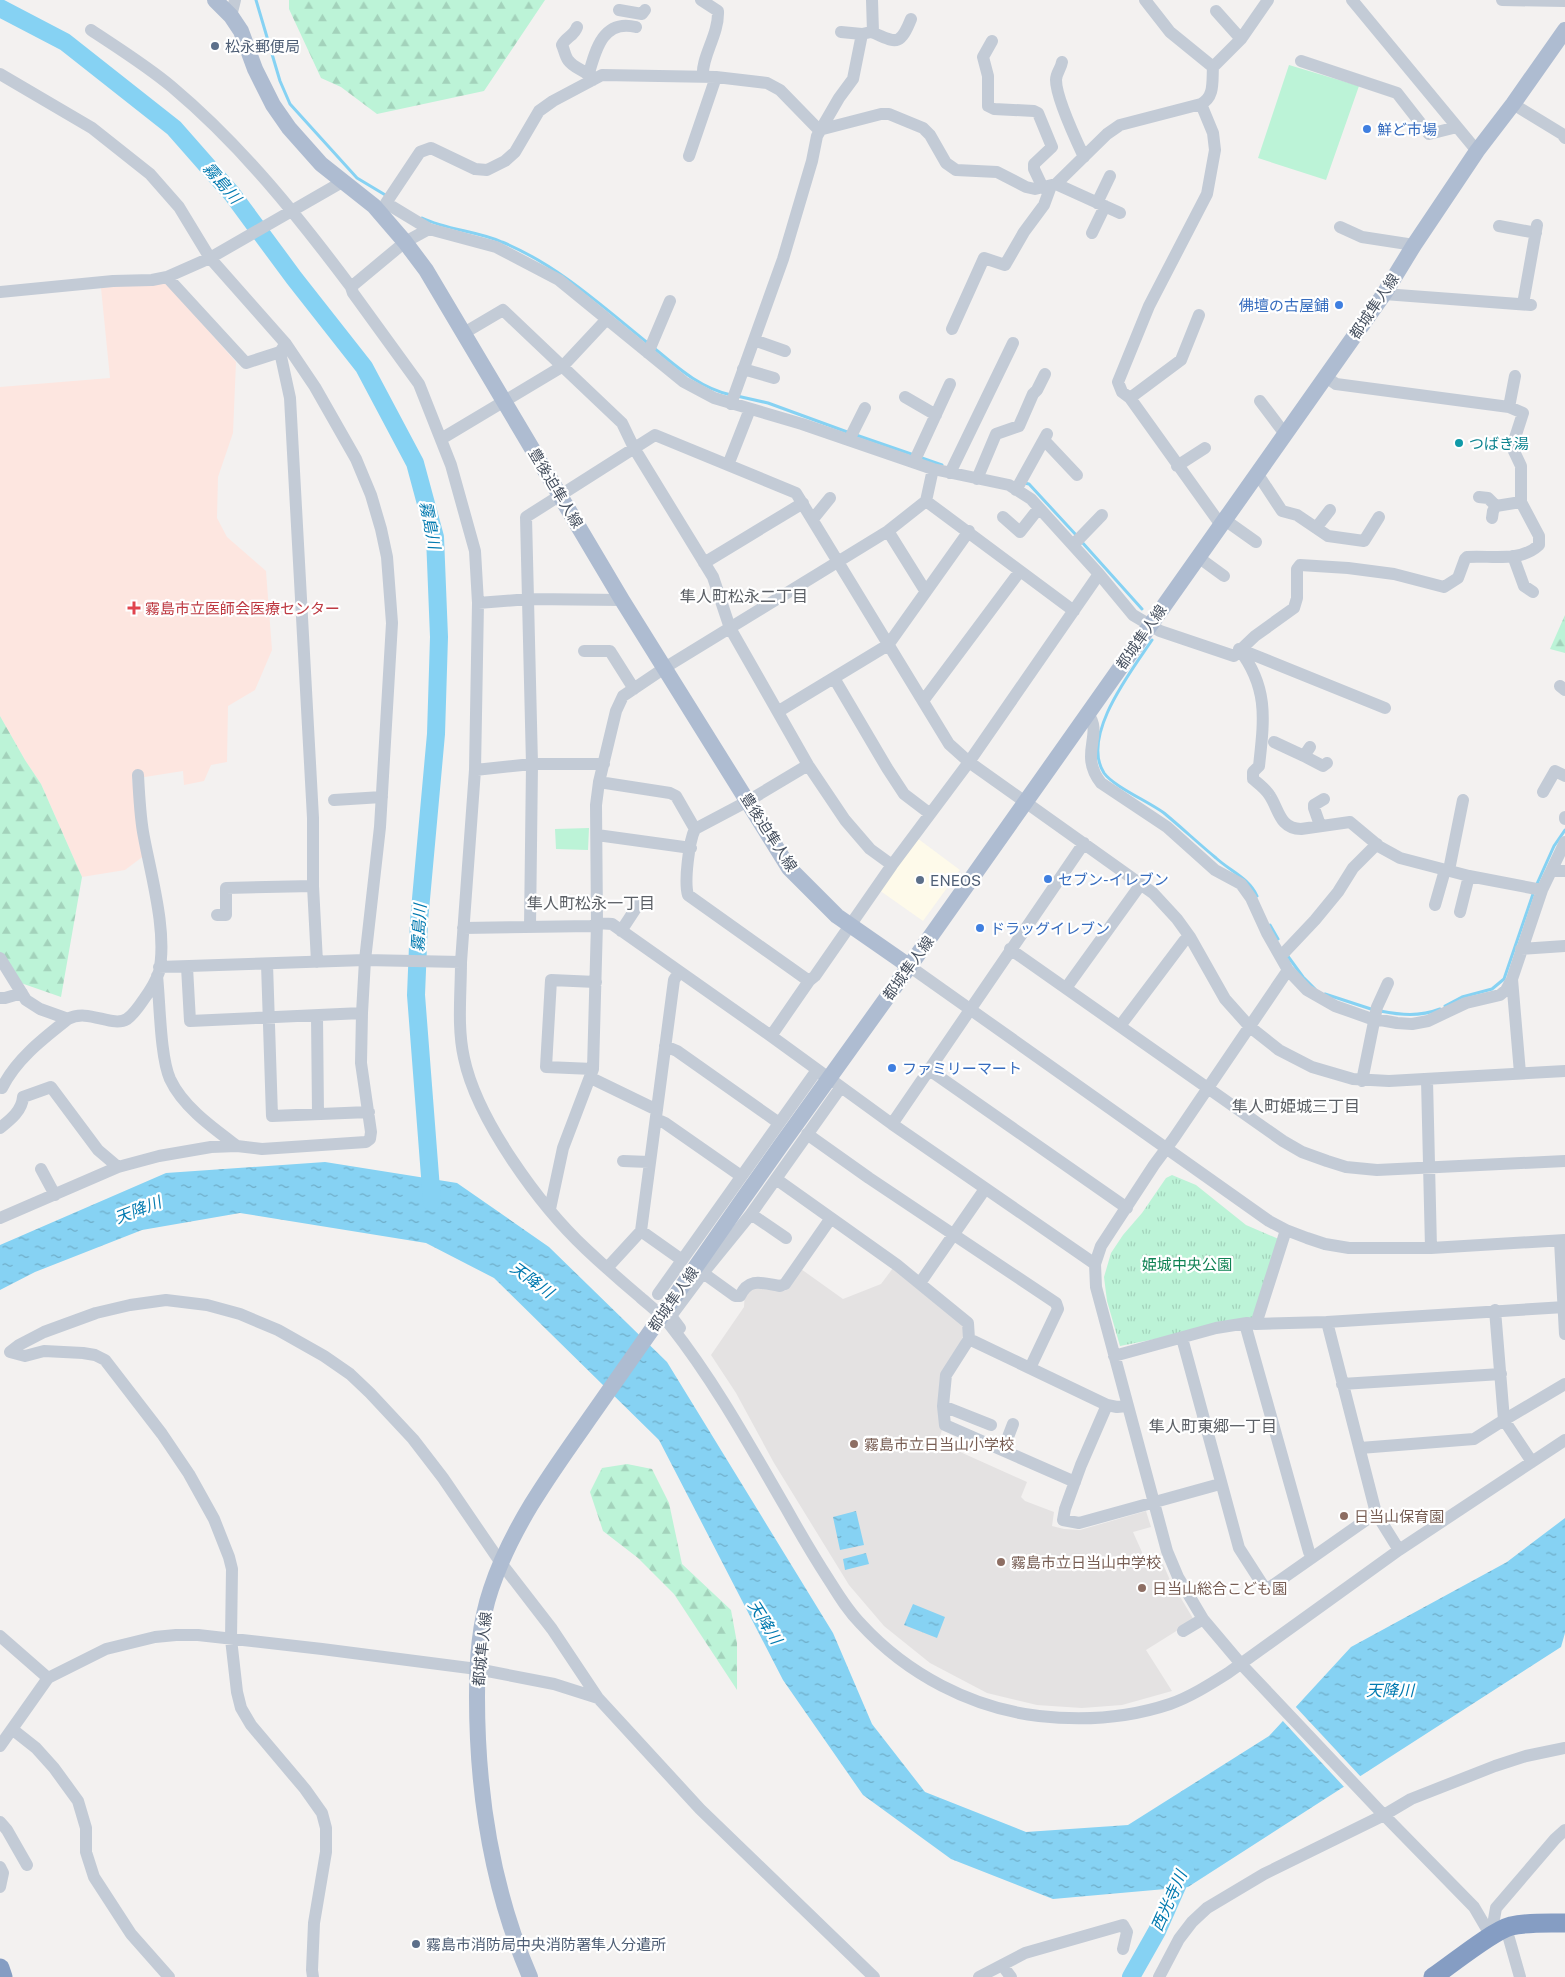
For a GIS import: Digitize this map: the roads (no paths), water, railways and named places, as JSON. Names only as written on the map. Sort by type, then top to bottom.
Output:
[{"type":"highway","points":[[1433,1977],[1498,1932],[1538,1923],[1565,1923]]},
{"type":"highway","points":[[0,1968],[3,1977]]},
{"type":"main road","name":"豊後迫隼人線","points":[[215,0],[231,16],[241,31],[255,69],[273,105],[296,135],[321,164],[374,206],[406,242],[426,270],[622,600],[666,667],[789,868],[837,916],[909,966]]},
{"type":"main road","name":"都城隼人線","points":[[526,1975],[501,1893],[489,1840],[477,1724],[477,1669],[480,1635],[491,1590],[502,1560],[517,1530],[546,1482],[659,1319],[1326,377],[1384,294],[1476,151],[1513,104],[1565,30]]},
{"type":"street","points":[[231,16],[235,0]]},
{"type":"street","points":[[701,0],[719,5],[717,28],[702,69],[709,76]]},
{"type":"street","points":[[733,398],[783,259],[812,161],[814,143],[819,130],[839,98],[852,82],[867,33],[872,0]]},
{"type":"street","points":[[1145,0],[1170,32],[1213,67]]},
{"type":"street","points":[[952,329],[984,258],[1005,265],[1024,232],[1044,205],[1050,186],[1107,134],[1120,125],[1201,104],[1210,97],[1213,67],[1242,39],[1268,0]]},
{"type":"street","points":[[1502,0],[1565,1]]},
{"type":"street","points":[[1355,1],[1476,151]]},
{"type":"street","points":[[591,76],[598,43],[615,26],[620,5],[642,14],[645,10]]},
{"type":"street","points":[[1216,11],[1242,39]]},
{"type":"street","points":[[865,16],[867,33]]},
{"type":"street","points":[[846,32],[867,33],[888,40],[900,38],[906,32],[911,19]]},
{"type":"street","points":[[615,26],[627,24],[636,27]]},
{"type":"street","points":[[578,27],[575,33],[564,41],[562,45],[568,60],[576,68],[591,76]]},
{"type":"street","points":[[91,30],[177,92],[224,136],[292,210],[352,287],[353,293],[419,384],[451,465],[475,551],[478,603],[475,770],[459,962],[461,1038],[464,1061],[470,1078],[489,1118],[515,1164],[550,1209],[575,1238],[659,1319],[669,1324],[697,1362],[724,1401],[803,1539],[844,1604],[884,1648],[944,1688],[1020,1714],[1054,1718],[1085,1718],[1131,1714],[1171,1704],[1203,1689],[1243,1666],[1399,1550],[1565,1440]]},
{"type":"street","points":[[992,41],[983,57],[988,76],[988,106],[994,109],[1034,110],[1038,113],[1052,147],[1034,164],[1034,169],[1050,186]]},
{"type":"street","points":[[1301,60],[1397,93],[1429,134],[1457,127]]},
{"type":"street","points":[[1062,62],[1057,73],[1056,83],[1071,131],[1084,157]]},
{"type":"street","points":[[0,74],[92,128],[150,174],[179,207],[210,258],[315,386],[356,459],[371,495],[387,557],[392,623],[382,797],[362,1014],[361,1063],[371,1136],[366,1142],[262,1149],[237,1146],[199,1149],[159,1156],[118,1167],[0,1218]]},
{"type":"street","points":[[819,130],[774,86],[757,80],[709,76],[591,76],[539,111],[515,152],[505,162],[487,170],[475,169],[431,148],[420,152],[388,198],[429,229],[496,247],[559,280],[684,382],[714,398],[733,398],[750,409],[852,436],[916,458],[933,469],[952,470],[978,475],[1017,489],[1032,499],[1077,541],[1099,574],[1133,615],[1149,626],[1234,656],[1255,636],[1294,608],[1297,598],[1297,570],[1300,564],[1394,574],[1444,587],[1458,578],[1467,557],[1497,558],[1513,556],[1530,551],[1539,545],[1539,536],[1521,502],[1521,466],[1512,447],[1523,413],[1509,407],[1336,384],[1326,377]]},
{"type":"street","points":[[689,156],[709,76]]},
{"type":"street","points":[[1201,104],[1210,125],[1215,150],[1206,194],[1149,306],[1118,382],[1122,392],[1130,398],[1177,466],[1223,522],[1256,542]]},
{"type":"street","points":[[1513,104],[1562,134],[1565,138]]},
{"type":"street","points":[[819,130],[880,114],[889,114],[926,131],[946,163],[956,170],[997,172],[1029,188],[1050,186],[1101,204],[1120,213]]},
{"type":"street","points":[[1092,233],[1110,176]]},
{"type":"street","points":[[0,292],[113,281],[152,280],[167,277],[210,258],[342,182]]},
{"type":"street","points":[[1384,294],[1527,304],[1537,229],[1499,226]]},
{"type":"street","points":[[1340,227],[1362,237],[1414,245]]},
{"type":"street","points":[[352,287],[406,242],[429,229]]},
{"type":"street","points":[[167,277],[246,364],[283,348]]},
{"type":"street","points":[[648,353],[670,301]]},
{"type":"street","points":[[464,333],[503,310],[622,423],[634,448],[713,576],[730,628],[808,765],[844,820],[870,849],[892,866]]},
{"type":"street","points":[[1130,398],[1181,360],[1199,315]]},
{"type":"street","points":[[441,439],[563,366],[606,320]]},
{"type":"street","points":[[754,340],[785,351]]},
{"type":"street","points":[[952,470],[1013,343]]},
{"type":"street","points":[[283,348],[290,398],[314,818],[313,886],[317,962]]},
{"type":"street","points":[[743,369],[774,378]]},
{"type":"street","points":[[978,475],[996,434],[1019,426],[1044,374]]},
{"type":"street","points":[[1509,407],[1515,376]]},
{"type":"street","points":[[916,458],[950,384]]},
{"type":"street","points":[[905,398],[936,414]]},
{"type":"street","points":[[1260,400],[1285,434]]},
{"type":"street","points":[[852,436],[865,408]]},
{"type":"street","points":[[728,465],[750,409]]},
{"type":"street","points":[[530,927],[532,764],[526,517],[655,435],[796,494],[949,744],[969,762],[1141,884],[1165,904],[1190,937],[1225,999],[1250,1028],[1279,1050],[1303,1064],[1335,1075],[1362,1081],[1427,1080],[1565,1071]]},
{"type":"street","points":[[1017,489],[1045,437],[1077,475]]},
{"type":"street","points":[[1177,466],[1205,448]]},
{"type":"street","points":[[550,1209],[563,1148],[592,1074],[597,923],[596,805],[599,782],[616,711],[623,696],[666,667],[839,563],[888,531],[926,501],[933,469]]},
{"type":"street","points":[[1257,473],[1282,511],[1297,515],[1328,536],[1364,541],[1378,517]]},
{"type":"street","points":[[1479,497],[1488,498],[1496,506]]},
{"type":"street","points":[[813,519],[830,498]]},
{"type":"street","points":[[926,501],[969,531],[1074,611]]},
{"type":"street","points":[[1492,518],[1493,510],[1496,506],[1521,502]]},
{"type":"street","points":[[704,563],[803,503]]},
{"type":"street","points":[[1003,517],[1023,535],[1040,508]]},
{"type":"street","points":[[1316,528],[1330,510]]},
{"type":"street","points":[[1077,541],[1102,515]]},
{"type":"street","points":[[888,531],[926,592]]},
{"type":"street","points":[[778,711],[888,645],[969,531]]},
{"type":"street","points":[[1513,556],[1524,586],[1533,592]]},
{"type":"street","points":[[1198,557],[1224,576]]},
{"type":"street","points":[[923,701],[1020,571]]},
{"type":"street","points":[[771,1036],[929,813],[969,762],[1099,574]]},
{"type":"street","points":[[478,603],[529,600],[622,600]]},
{"type":"street","points":[[1240,649],[1385,708]]},
{"type":"street","points":[[1240,649],[1254,671],[1262,698],[1259,766]]},
{"type":"street","points":[[584,650],[610,651],[634,688]]},
{"type":"street","points":[[834,678],[904,794],[929,813]]},
{"type":"street","points":[[1088,714],[1094,727],[1090,764],[1098,779],[1112,792],[1167,827],[1215,870],[1241,884],[1251,898],[1267,933],[1284,953],[1288,970],[1313,996],[1335,1006],[1412,1024],[1428,1021],[1466,1002],[1500,995],[1506,990],[1512,979],[1537,889],[1550,871],[1565,842]]},
{"type":"street","points":[[1327,763],[1323,766],[1307,751],[1274,741],[1259,766],[1253,772],[1252,778],[1268,793],[1286,825],[1293,829],[1350,822],[1377,844],[1400,858],[1470,876],[1537,889]]},
{"type":"street","points":[[475,770],[532,764],[604,764]]},
{"type":"street","points":[[695,829],[748,801],[808,765]]},
{"type":"street","points":[[1544,792],[1554,771],[1565,776]]},
{"type":"street","points":[[138,775],[142,830],[160,924],[158,972],[165,1056],[170,1078],[188,1104],[237,1146]]},
{"type":"street","points":[[599,782],[670,793],[676,796],[695,829],[690,848],[686,888],[688,895],[809,981]]},
{"type":"street","points":[[334,800],[382,797]]},
{"type":"street","points":[[1320,825],[1314,805],[1324,799]]},
{"type":"street","points":[[1435,905],[1447,870],[1463,800]]},
{"type":"street","points":[[597,834],[690,848]]},
{"type":"street","points":[[892,1124],[1084,843]]},
{"type":"street","points":[[1284,953],[1338,892],[1353,868],[1377,844]]},
{"type":"street","points":[[1550,871],[1565,871]]},
{"type":"street","points":[[1460,912],[1470,876]]},
{"type":"street","points":[[1066,988],[1141,884]]},
{"type":"street","points":[[217,914],[226,915],[226,888],[313,886]]},
{"type":"street","points":[[621,931],[640,902]]},
{"type":"street","points":[[463,928],[612,924],[892,1124],[1095,1264]]},
{"type":"street","points":[[1120,1026],[1184,941],[1190,937]]},
{"type":"street","points":[[1521,948],[1565,946]]},
{"type":"street","points":[[1010,949],[1207,1089],[1302,1152],[1346,1167],[1377,1170],[1565,1161]]},
{"type":"street","points":[[0,958],[26,1000],[40,1009],[68,1019]]},
{"type":"street","points":[[158,972],[187,967],[366,960],[459,962]]},
{"type":"street","points":[[267,964],[272,1116],[369,1112]]},
{"type":"street","points":[[909,966],[1269,1221],[1286,1230],[1325,1244],[1349,1248],[1432,1248],[1563,1241],[1565,1334]]},
{"type":"street","points":[[187,967],[190,1021],[362,1014]]},
{"type":"street","points":[[1288,970],[1250,1028],[1154,1165],[1128,1208],[1101,1246],[1095,1264],[1096,1287],[1168,1551],[1178,1577],[1203,1619],[1243,1666],[1498,1932],[1520,1977]]},
{"type":"street","points":[[23,1097],[18,1093],[1,1087],[14,1067],[68,1019],[82,1015],[118,1022],[129,1017],[141,1004],[158,972]]},
{"type":"street","points":[[607,1268],[641,1231],[674,980],[679,972]]},
{"type":"street","points":[[1512,979],[1520,1073]]},
{"type":"street","points":[[596,982],[551,980],[546,1067],[592,1074],[656,1115],[742,1176]]},
{"type":"street","points":[[1362,1081],[1375,1014],[1388,983]]},
{"type":"street","points":[[0,998],[22,993]]},
{"type":"street","points":[[317,1016],[318,1114]]},
{"type":"street","points":[[665,1046],[677,1051],[779,1123]]},
{"type":"street","points":[[928,1069],[1128,1208]]},
{"type":"street","points":[[658,1294],[779,1123],[828,1078]]},
{"type":"street","points":[[697,1362],[702,1357],[671,1316],[751,1214],[807,1134],[828,1078]]},
{"type":"street","points":[[1427,1080],[1428,1168],[1432,1248]]},
{"type":"street","points":[[23,1097],[51,1087],[98,1150],[118,1167]]},
{"type":"street","points":[[0,1128],[15,1115],[22,1105],[23,1097]]},
{"type":"street","points":[[807,1134],[1056,1303],[1058,1309],[1030,1368]]},
{"type":"street","points":[[623,1161],[649,1162]]},
{"type":"street","points":[[40,1169],[55,1194]]},
{"type":"street","points":[[776,1179],[920,1283],[968,1322],[969,1339],[946,1375],[943,1406],[945,1424],[1075,1482]]},
{"type":"street","points":[[920,1283],[985,1188]]},
{"type":"street","points":[[751,1214],[786,1238]]},
{"type":"street","points":[[703,1273],[735,1296],[740,1296],[746,1286],[751,1283],[780,1286],[785,1284],[830,1218]]},
{"type":"street","points":[[1251,1324],[1286,1230]]},
{"type":"street","points":[[641,1231],[682,1260]]},
{"type":"street","points":[[313,1977],[314,1923],[326,1852],[326,1828],[322,1813],[305,1789],[244,1716],[237,1692],[231,1639],[233,1582],[230,1557],[214,1519],[198,1489],[162,1434],[111,1367],[100,1356],[44,1350],[25,1356],[10,1352],[44,1332],[96,1313],[130,1305],[155,1301],[187,1302],[217,1307],[240,1314],[278,1330],[324,1356],[350,1374],[392,1415],[443,1478],[552,1628],[598,1698],[700,1809],[874,1977]]},
{"type":"street","points":[[1312,1557],[1306,1542],[1245,1324],[1327,1322],[1564,1307]]},
{"type":"street","points":[[1495,1310],[1504,1420],[1532,1462]]},
{"type":"street","points":[[1327,1322],[1376,1513],[1399,1550]]},
{"type":"street","points":[[1114,1356],[1216,1328],[1251,1324]]},
{"type":"street","points":[[1182,1338],[1220,1484],[1239,1548],[1266,1590],[1376,1513]]},
{"type":"street","points":[[969,1339],[1107,1405],[1117,1408],[1127,1406]]},
{"type":"street","points":[[1342,1384],[1501,1374]]},
{"type":"street","points":[[1360,1448],[1474,1440],[1565,1384]]},
{"type":"street","points":[[1107,1405],[1075,1482],[1063,1520],[1080,1523],[1220,1484]]},
{"type":"street","points":[[943,1406],[991,1425]]},
{"type":"street","points":[[1003,1450],[1013,1424]]},
{"type":"street","points":[[1183,1631],[1203,1619]]},
{"type":"street","points":[[0,1746],[48,1678],[106,1649],[132,1642],[176,1635],[322,1649],[477,1669],[554,1684],[598,1698]]},
{"type":"street","points":[[0,1636],[48,1678]]},
{"type":"street","points":[[12,1729],[36,1748],[54,1768],[78,1801],[86,1828],[86,1852],[94,1878],[131,1934],[169,1977]]},
{"type":"street","points":[[1159,1977],[1179,1939],[1192,1922],[1207,1908],[1264,1874],[1381,1812],[1410,1799],[1495,1766],[1526,1756],[1565,1748]]},
{"type":"street","points":[[0,1822],[7,1830],[27,1865]]},
{"type":"street","points":[[1498,1932],[1496,1908],[1555,1839],[1565,1830]]},
{"type":"street","points":[[0,1867],[3,1873],[0,1886]]},
{"type":"street","points":[[978,1977],[1025,1953],[1123,1925],[1127,1932],[1124,1949]]},
{"type":"street","points":[[1002,1965],[1011,1977]]},
{"type":"water","name":"天降川","points":[[325,1162],[457,1183],[549,1247],[667,1362],[833,1633],[872,1724],[925,1792],[1026,1832],[1128,1825],[1269,1736],[1351,1647],[1507,1562],[1565,1518],[1565,1633],[1561,1647],[1188,1887],[1053,1899],[951,1859],[863,1795],[783,1680],[659,1440],[494,1278],[426,1243],[240,1213],[142,1230],[35,1272],[0,1290],[0,1245],[166,1173]]},
{"type":"water","points":[[856,1511],[864,1545],[840,1550],[833,1517]]},
{"type":"water","points":[[866,1553],[869,1564],[845,1570],[843,1559]]},
{"type":"water","points":[[913,1604],[945,1617],[937,1638],[904,1625]]},
{"type":"waterway","points":[[256,0],[280,81],[290,104],[357,178],[387,196]]},
{"type":"waterway","name":"霧島川","points":[[0,8],[65,42],[174,128],[232,194],[294,278],[364,367],[415,463],[435,537],[439,637],[436,734],[419,921],[416,995],[432,1202]]},
{"type":"waterway","points":[[422,218],[492,238],[523,251],[579,288],[649,344]]},
{"type":"waterway","points":[[654,348],[699,382],[709,388],[731,395]]},
{"type":"waterway","points":[[737,396],[768,403],[850,433]]},
{"type":"waterway","points":[[856,435],[914,455]]},
{"type":"waterway","points":[[919,457],[942,465]]},
{"type":"waterway","points":[[1024,483],[1029,484],[1077,536]]},
{"type":"waterway","points":[[1081,541],[1142,609]]},
{"type":"waterway","points":[[1152,640],[1122,686],[1103,723],[1098,758],[1104,773],[1115,783],[1164,813],[1221,863],[1244,879],[1257,896]]},
{"type":"waterway","points":[[1536,886],[1554,846],[1565,830]]},
{"type":"waterway","points":[[1445,1006],[1462,997],[1492,989],[1504,979],[1534,891]]},
{"type":"waterway","points":[[1270,925],[1278,939]]},
{"type":"waterway","points":[[1287,955],[1303,977],[1315,989]]},
{"type":"waterway","points":[[1325,994],[1374,1010]]},
{"type":"waterway","points":[[1380,1011],[1410,1014],[1432,1012],[1440,1009]]},
{"type":"waterway","name":"西光寺川","points":[[1131,1977],[1157,1931],[1185,1868]]},
{"type":"place","name":"松永郵便局","points":[[215,46]]},
{"type":"place","name":"鮮ど市場","points":[[1367,129]]},
{"type":"place","name":"佛壇の古屋鋪","points":[[1339,305]]},
{"type":"place","name":"つばき湯","points":[[1459,443]]},
{"type":"place","name":"霧島市立医師会医療センター","points":[[134,608]]},
{"type":"place","name":"セブン-イレブン","points":[[1048,879]]},
{"type":"place","name":"ENEOS","points":[[920,880]]},
{"type":"place","name":"ドラッグイレブン","points":[[980,928]]},
{"type":"place","name":"ファミリーマート","points":[[892,1068]]},
{"type":"place","name":"霧島市立日当山小学校","points":[[854,1444]]},
{"type":"place","name":"日当山保育園","points":[[1344,1516]]},
{"type":"place","name":"霧島市立日当山中学校","points":[[1001,1562]]},
{"type":"place","name":"日当山総合こども園","points":[[1142,1588]]},
{"type":"place","name":"霧島市消防局中央消防署隼人分遣所","points":[[416,1944]]},
{"type":"district","name":"隼人町松永二丁目","points":[[744,596]]},
{"type":"district","name":"隼人町松永一丁目","points":[[591,903]]},
{"type":"district","name":"隼人町姫城三丁目","points":[[1296,1106]]},
{"type":"district","name":"隼人町東郷一丁目","points":[[1213,1426]]},
{"type":"park label","name":"姫城中央公園","points":[[1187,1264]]}]
